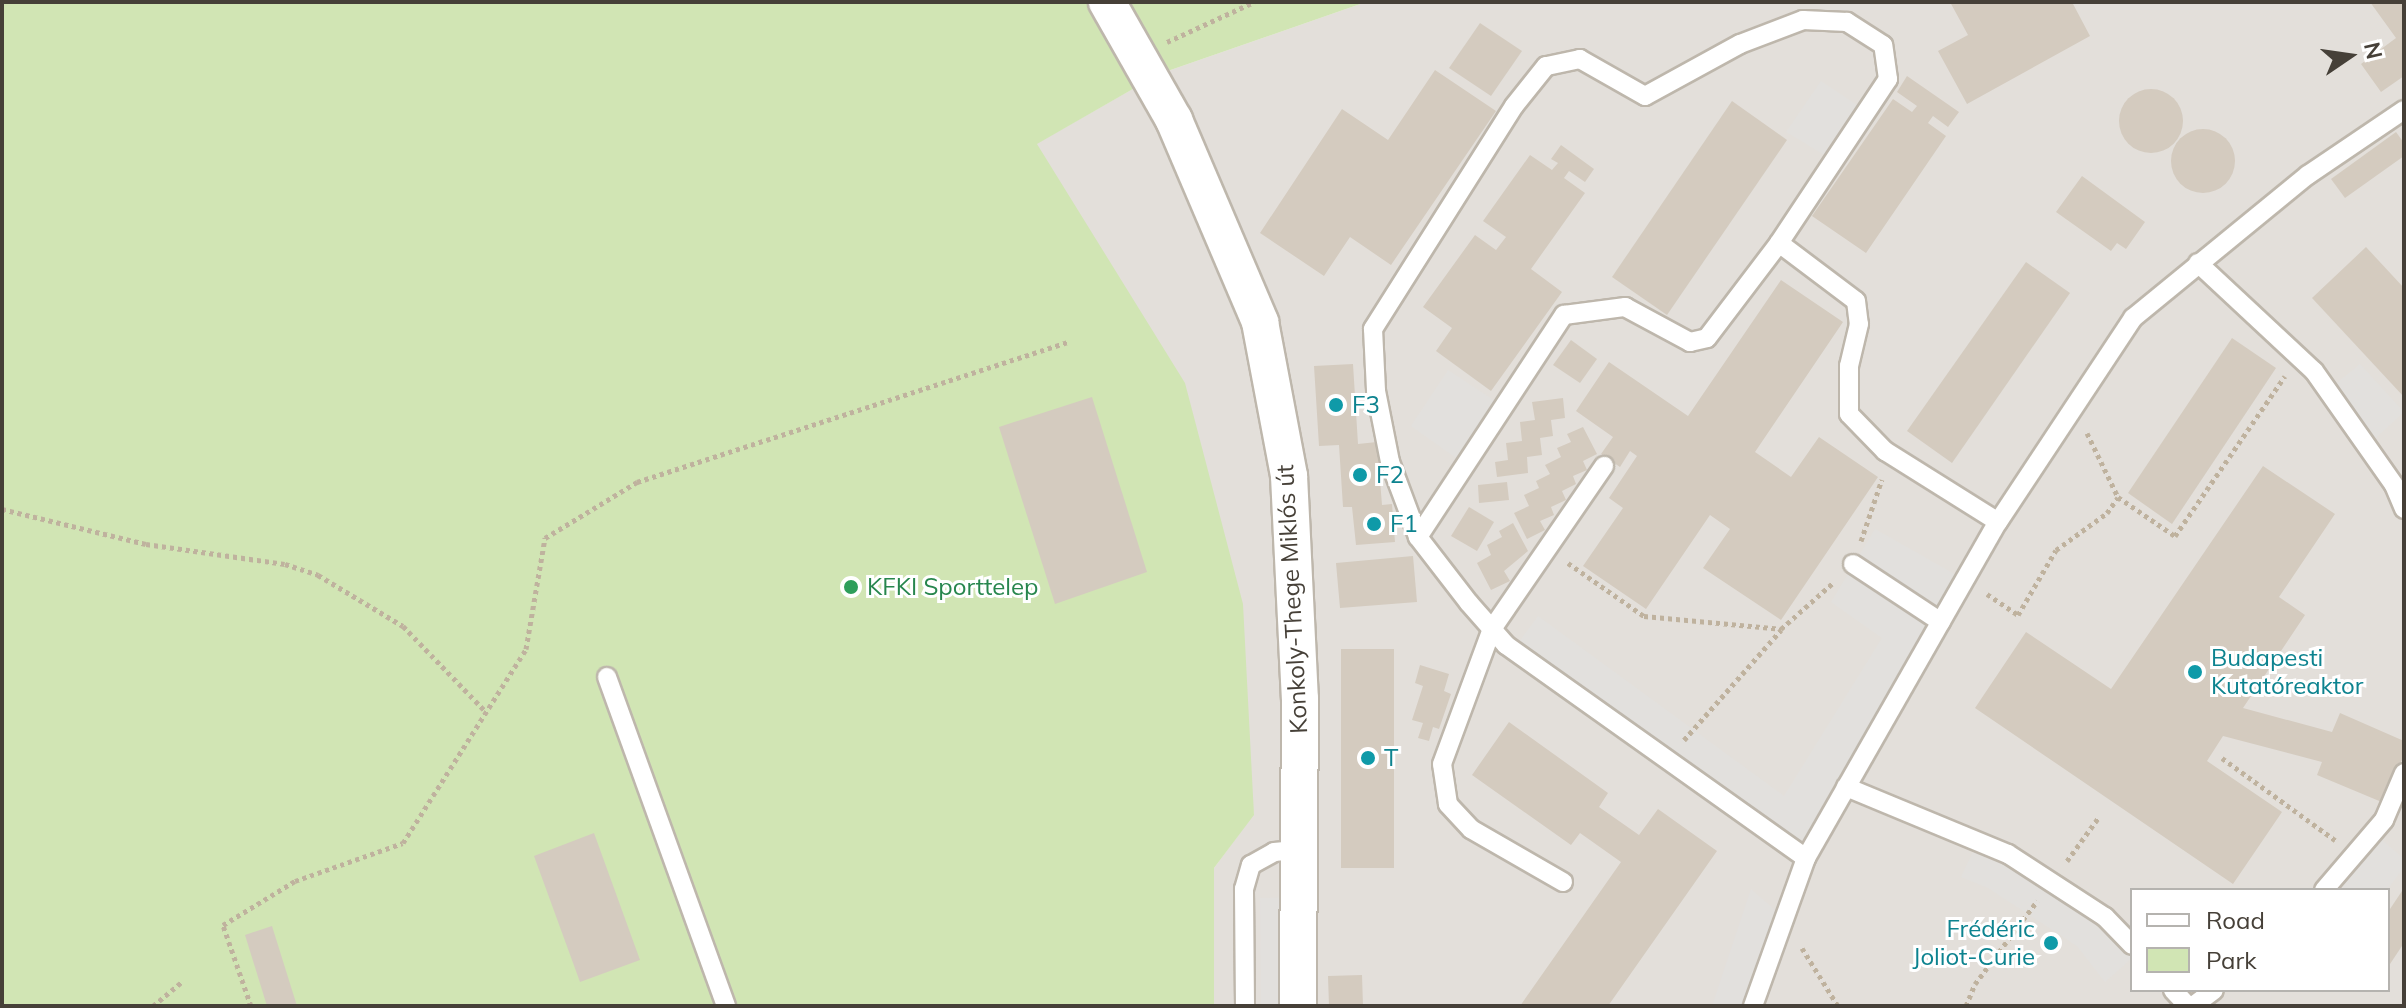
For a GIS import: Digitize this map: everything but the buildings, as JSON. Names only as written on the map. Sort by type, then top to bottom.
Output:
[{"type":"street","name":"Konkoly-Thege Miklós út","points":[[1107,2],[1141,54],[1260,322],[1289,476],[1300,699],[1296,850],[1298,1006]]},
{"type":"lane","points":[[1418,537],[1564,315],[1625,307],[1690,342],[1707,338],[1779,243],[1888,79],[1883,45],[1847,22],[1803,20],[1740,44],[1645,96],[1580,59],[1546,66],[1514,106],[1373,329],[1376,391],[1390,462],[1418,537],[1492,629],[1506,645],[1806,858]]},
{"type":"lane","points":[[1753,1006],[1806,858],[1998,522],[2133,318],[2308,175],[2404,110]]},
{"type":"lane","points":[[1779,243],[1856,301],[1859,324],[1849,366],[1849,414],[1885,451],[1998,522]]},
{"type":"lane","points":[[2198,263],[2298,358],[2352,424],[2394,485],[2404,509]]},
{"type":"lane","points":[[1563,882],[1471,829],[1448,804],[1442,764],[1492,629],[1604,466]]},
{"type":"lane","points":[[1853,564],[1941,622]]},
{"type":"lane","points":[[607,677],[726,1006]]},
{"type":"lane","points":[[2326,888],[2384,820],[2404,773]]},
{"type":"lane","points":[[1846,787],[2008,854],[2053,880],[2105,917],[2130,943]]},
{"type":"lane","points":[[1245,1006],[1244,889],[1251,865],[1274,852],[1296,850]]},
{"type":"lane","points":[[2175,992],[2191,1006],[2211,992]]},
{"type":"path","points":[[1141,54],[1254,2]]},
{"type":"path","points":[[251,1006],[223,925],[295,881],[403,843],[526,649],[545,538],[637,482],[1070,341]]},
{"type":"path","points":[[2074,407],[2118,497],[2175,536],[2298,358]]},
{"type":"path","points":[[1667,759],[1781,629],[1853,564],[1881,484],[1885,451]]},
{"type":"path","points":[[1965,580],[2018,615],[2056,550],[2107,513],[2118,497]]},
{"type":"path","points":[[2,509],[146,544],[285,564],[318,575],[403,626],[486,712]]},
{"type":"path","points":[[1547,549],[1644,616],[1781,629]]},
{"type":"path","points":[[2222,758],[2354,854]]},
{"type":"path","points":[[1966,1006],[1975,984],[2099,817]]},
{"type":"path","points":[[1783,917],[1838,1006]]},
{"type":"path","points":[[153,1006],[182,982]]},
{"type":"shaded area","points":[[1366,2],[2404,2],[2404,1006],[1214,1006],[1214,868],[1254,814],[1036,144],[1159,74]]},
{"type":"shaded area","points":[[1821,81],[1866,111],[1833,160],[1786,132]]},
{"type":"shaded area","points":[[2360,364],[2404,412],[2367,446],[2328,390]]},
{"type":"shaded area","points":[[1448,370],[1504,407],[1466,465],[1411,426]]},
{"type":"shaded area","points":[[1875,529],[1965,580],[1806,858],[1513,650],[1538,616],[1784,796],[1882,638],[1831,602]]},
{"type":"shaded area","points":[[2373,832],[2404,859],[2404,867],[2388,888],[2326,888]]},
{"type":"shaded area","points":[[1978,841],[2130,944],[2130,960],[2105,982],[2077,946],[1988,888],[1961,877]]},
{"type":"shaded area","points":[[1751,889],[1783,917],[1753,1006],[1712,1006]]},
{"type":"shaded area","points":[[1296,897],[1297,1006],[1261,1006],[1260,898]]},
{"type":"green space","points":[[2,2],[1366,2],[1159,74],[1037,144],[1185,383],[1243,604],[1254,815],[1214,868],[1214,1006],[2,1006]]},
{"type":"place","name":"F3","points":[[1336,405]]},
{"type":"place","name":"F2","points":[[1360,475]]},
{"type":"place","name":"F1","points":[[1374,524]]},
{"type":"place","name":"KFKI Sporttelep","points":[[851,587]]},
{"type":"place","name":"Budapesti Kutatóreaktor","points":[[2195,672]]},
{"type":"place","name":"T","points":[[1368,758]]},
{"type":"place","name":"Frédéric Joliot-Curie","points":[[2051,943]]}]
